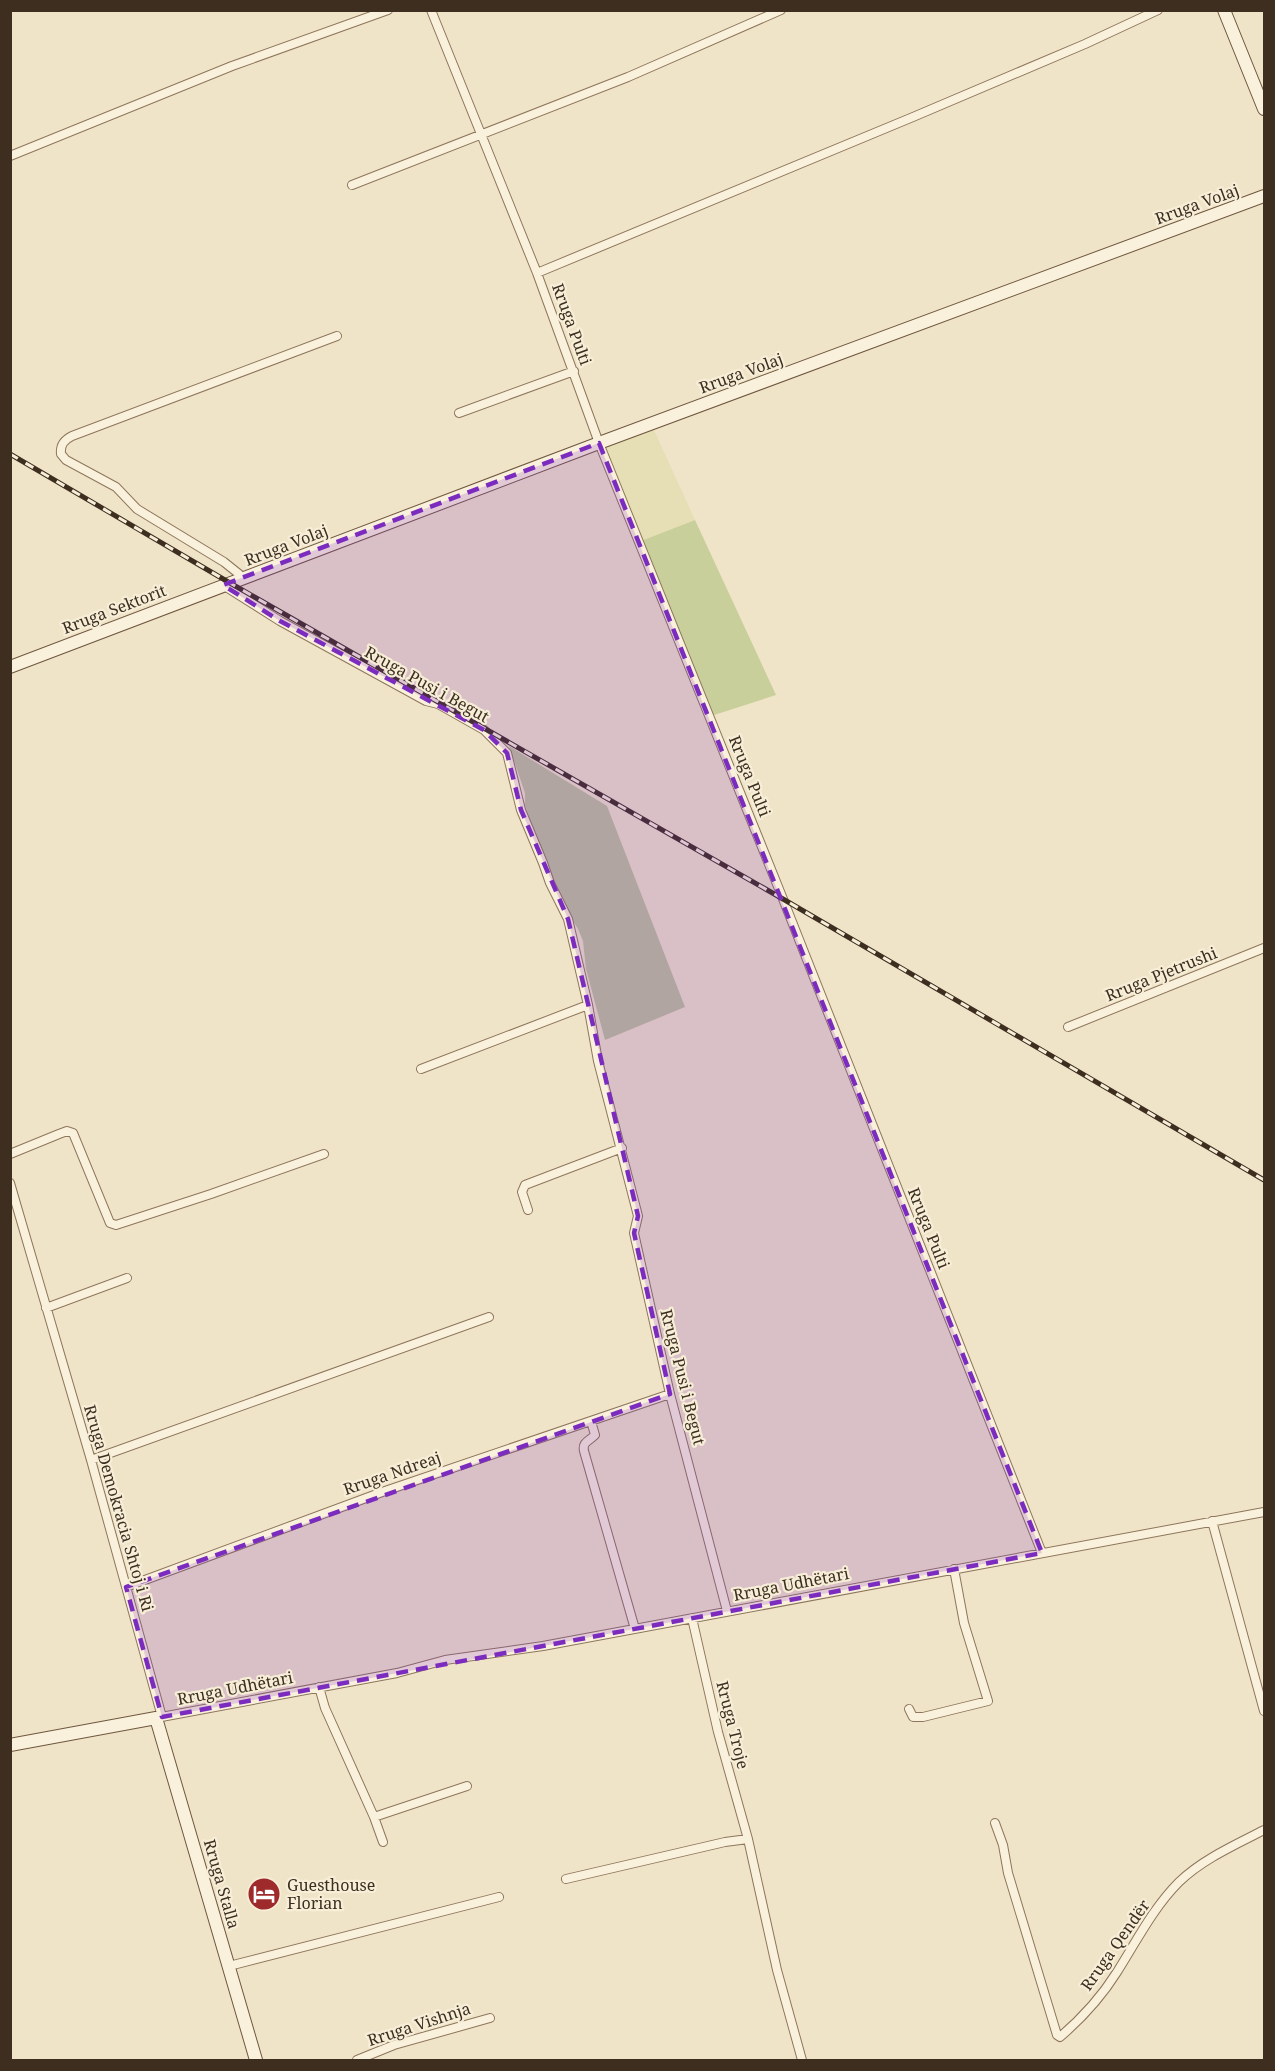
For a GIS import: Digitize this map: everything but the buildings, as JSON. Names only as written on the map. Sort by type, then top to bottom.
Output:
[{"type":"street","points":[[10,156],[200,79],[388,10]]},
{"type":"street","name":"Rruga Pulti","points":[[431,10],[537,273],[599,443],[783,899],[1042,1553]]},
{"type":"street","points":[[352,186],[628,77],[781,10]]},
{"type":"street","points":[[537,273],[913,117],[1085,44],[1158,10]]},
{"type":"street","points":[[1224,10],[1264,109]]},
{"type":"street","name":"Rruga Volaj","points":[[227,584],[1264,196]]},
{"type":"street","points":[[244,579],[224,562],[137,509],[116,488],[66,460],[61,454],[61,446],[72,436],[337,336]]},
{"type":"street","points":[[459,413],[574,371]]},
{"type":"street","name":"Rruga Sektorit","points":[[10,667],[227,584]]},
{"type":"street","name":"Rruga Pusi i Begut","points":[[227,584],[280,621],[484,730],[507,753],[521,810],[550,883],[567,915],[588,1005],[598,1061],[638,1216],[634,1233],[670,1394],[727,1611]]},
{"type":"street","name":"Rruga Pjetrushi","points":[[1068,1027],[1264,948]]},
{"type":"street","points":[[421,1069],[588,1005]]},
{"type":"street","points":[[10,1154],[67,1131],[73,1133],[104,1212],[110,1223],[116,1225],[324,1154]]},
{"type":"street","points":[[528,1210],[522,1192],[525,1185],[622,1148]]},
{"type":"street","name":"Rruga Demokracia Shtoj i Ri","points":[[10,1183],[91,1460],[159,1717]]},
{"type":"street","points":[[46,1308],[127,1278]]},
{"type":"street","points":[[91,1460],[489,1317]]},
{"type":"street","name":"Rruga Ndreaj","points":[[126,1587],[385,1491],[670,1394]]},
{"type":"street","points":[[591,1421],[595,1435],[583,1446],[634,1629]]},
{"type":"street","name":"Rruga Udhëtari","points":[[159,1717],[397,1673],[445,1660],[543,1646],[1264,1512]]},
{"type":"street","points":[[1212,1521],[1264,1711]]},
{"type":"street","points":[[909,1709],[914,1717],[923,1717],[988,1701],[964,1623],[954,1569]]},
{"type":"street","name":"Rruga Troje","points":[[692,1618],[718,1732],[748,1839],[777,1970],[802,2061]]},
{"type":"street","name":"Rruga Udhëtari","points":[[319,1687],[325,1708],[383,1842]]},
{"type":"street","points":[[10,1745],[159,1717]]},
{"type":"street","name":"Rruga Stalla","points":[[159,1717],[256,2061]]},
{"type":"street","points":[[374,1817],[467,1786]]},
{"type":"street","name":"Rruga Qendër","points":[[995,1823],[1003,1845],[1008,1873],[1059,2037],[1101,1994],[1159,1907],[1179,1883],[1197,1868],[1264,1830]]},
{"type":"street","points":[[566,1879],[725,1842],[748,1839]]},
{"type":"street","points":[[229,1966],[499,1897]]},
{"type":"street","name":"Rruga Vishnja","points":[[357,2061],[394,2045],[490,2018]]},
{"type":"highlighted area","points":[[599,443],[1042,1553],[162,1717],[126,1587],[670,1394],[634,1233],[638,1216],[568,919],[521,810],[507,753],[484,730],[280,621],[223,585]]},
{"type":"shaded area","points":[[653,428],[695,520],[641,541],[603,447]]},
{"type":"green space","points":[[695,520],[776,695],[711,716],[641,541]]},
{"type":"green space","points":[[509,746],[607,806],[685,1007],[605,1040],[586,969],[583,941],[558,896],[525,805],[525,793]]},
{"type":"railway","points":[[10,454],[230,583],[783,899],[1264,1180]]},
{"type":"place","name":"Guesthouse Florian","points":[[264,1894]]}]
